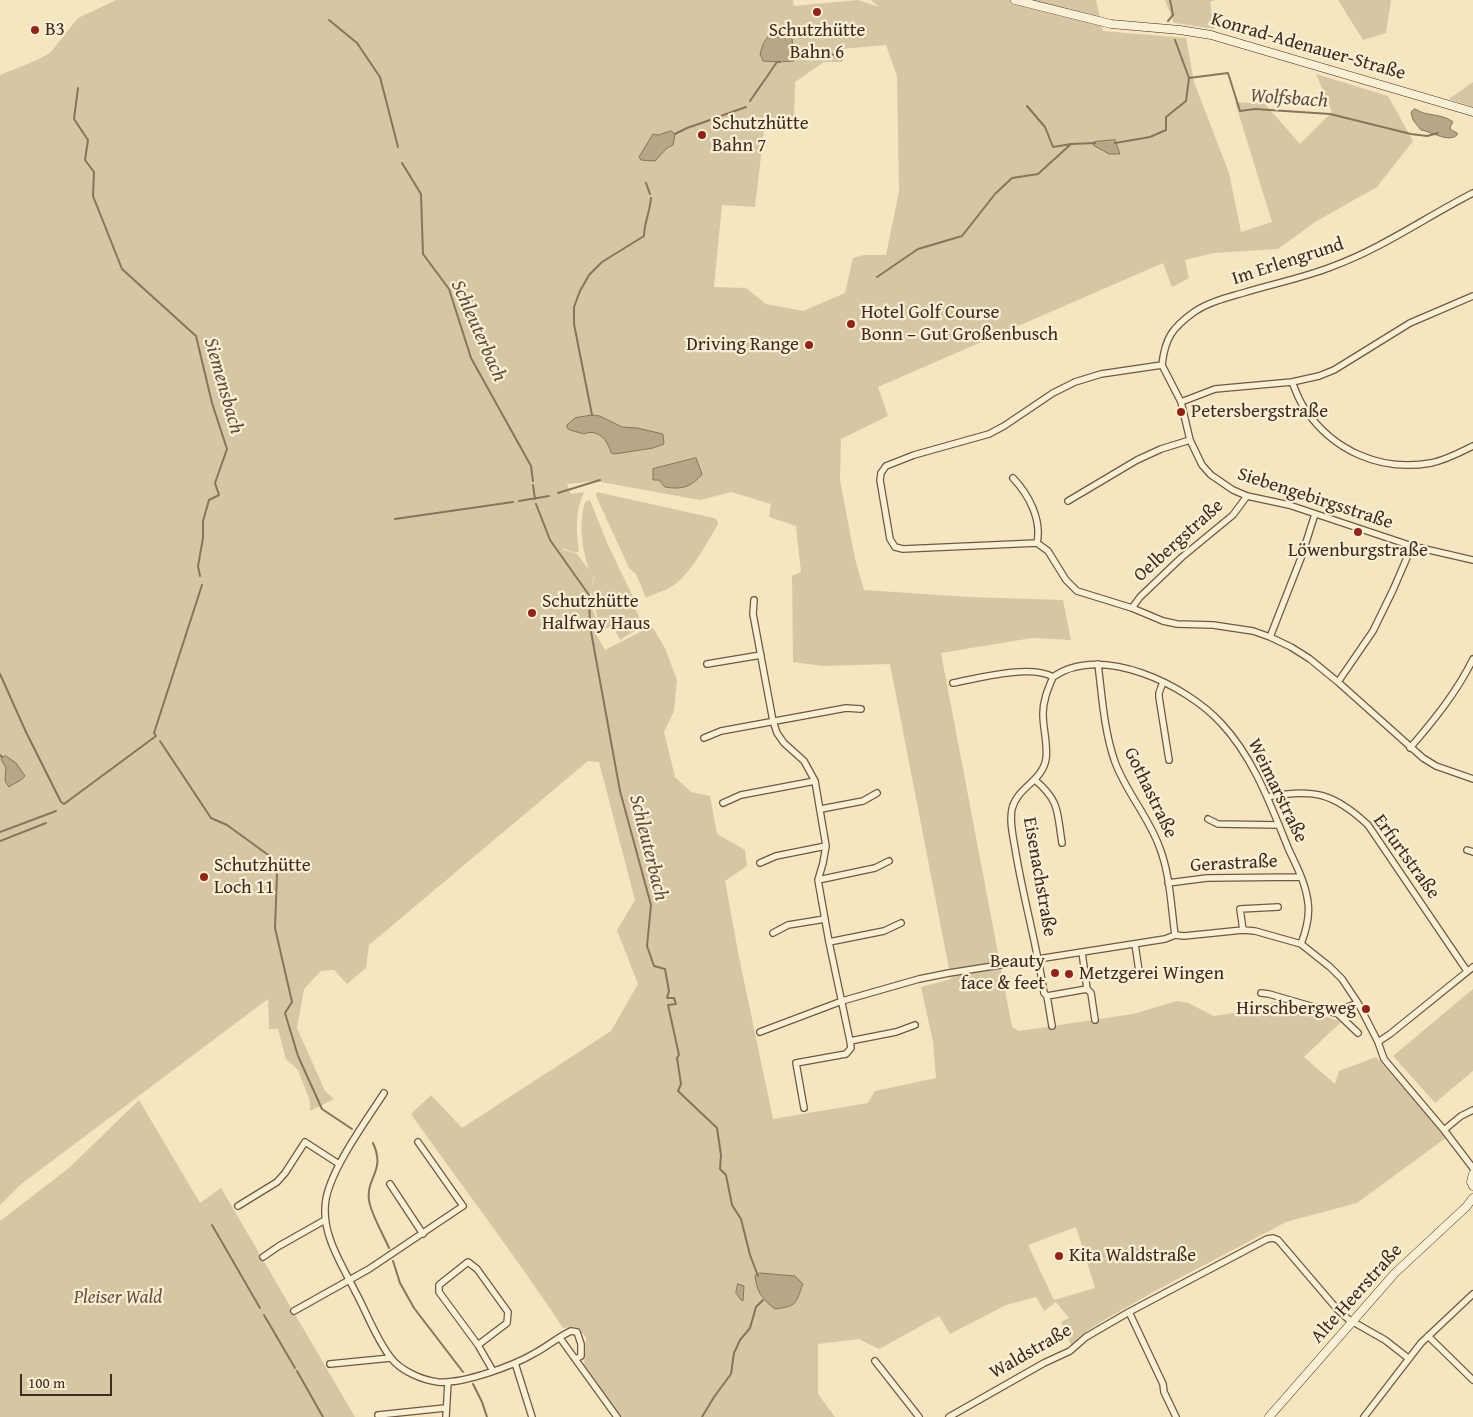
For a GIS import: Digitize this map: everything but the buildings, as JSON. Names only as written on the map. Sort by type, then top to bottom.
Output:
[{"type":"street","name":"Konrad-Adenauer-Straße","points":[[1016,0],[1111,24],[1180,30],[1211,35],[1473,112]]},
{"type":"street","name":"Im Erlengrund","points":[[1162,365],[1165,343],[1169,336],[1181,322],[1196,311],[1217,300],[1331,267],[1367,250],[1473,193]]},
{"type":"street","points":[[1181,402],[1215,389],[1292,382],[1319,376],[1334,370],[1410,323],[1473,296]]},
{"type":"street","name":"Siebengebirgsstraße","points":[[1162,365],[1181,402],[1190,440],[1202,465],[1211,475],[1232,490],[1246,496],[1289,505],[1412,546],[1473,560]]},
{"type":"street","points":[[1162,365],[1111,372],[1075,382],[1053,393],[989,434],[973,440],[914,454],[886,466],[881,473],[880,480],[890,539],[895,547],[903,549],[1038,543],[1048,551],[1066,580],[1077,591],[1132,608],[1163,621],[1176,624],[1234,628],[1270,637],[1291,647],[1310,659],[1338,682],[1410,748],[1436,766],[1473,779]]},
{"type":"street","points":[[1292,382],[1304,408],[1320,428],[1340,446],[1362,457],[1381,462],[1409,465],[1438,461],[1473,446]]},
{"type":"street","points":[[1068,500],[1137,460],[1190,440]]},
{"type":"street","points":[[1013,478],[1024,490],[1039,525],[1038,543]]},
{"type":"street","name":"Oelbergstraße","points":[[1132,608],[1140,597],[1182,557],[1233,515],[1246,496]]},
{"type":"street","points":[[1270,637],[1301,558],[1315,514]]},
{"type":"street","points":[[1338,682],[1373,631],[1412,546]]},
{"type":"street","points":[[754,600],[753,614],[773,721],[777,733],[784,743],[804,761],[815,781],[826,846],[818,880],[850,1041],[850,1048],[846,1054],[796,1064],[804,1108]]},
{"type":"street","points":[[708,664],[761,655]]},
{"type":"street","points":[[1410,748],[1445,706],[1473,659]]},
{"type":"street","name":"Gothastraße","points":[[1098,664],[1109,740],[1114,759],[1121,778],[1156,838],[1163,856],[1175,935]]},
{"type":"street","name":"Weimarstraße","points":[[1054,677],[1068,669],[1081,665],[1107,664],[1125,668],[1163,682],[1185,694],[1220,721],[1251,765],[1301,877],[1308,898],[1309,912],[1306,932],[1301,944]]},
{"type":"street","points":[[953,683],[1010,673],[1040,672],[1054,677]]},
{"type":"street","name":"Eisenachstraße","points":[[1052,1026],[1047,996],[1044,993],[1039,958],[1025,902],[1011,816],[1021,792],[1040,774],[1046,758],[1044,704],[1054,677]]},
{"type":"street","points":[[1163,682],[1159,697],[1170,760]]},
{"type":"street","points":[[704,738],[721,730],[846,708],[861,709]]},
{"type":"street","name":"Eisenachstraße","points":[[1035,780],[1049,792],[1053,799],[1062,842]]},
{"type":"street","points":[[723,803],[741,795],[815,781]]},
{"type":"street","name":"Erfurtstraße","points":[[1267,798],[1288,793],[1310,793],[1336,800],[1353,811],[1368,825],[1470,969]]},
{"type":"street","points":[[821,810],[863,801],[877,794]]},
{"type":"street","points":[[1208,819],[1218,824],[1279,825]]},
{"type":"street","points":[[760,864],[776,856],[826,846]]},
{"type":"street","points":[[818,880],[875,868],[889,861]]},
{"type":"street","name":"Gerastraße","points":[[1168,883],[1207,878],[1301,877]]},
{"type":"street","points":[[1243,930],[1240,909],[1278,907]]},
{"type":"street","points":[[773,933],[788,925],[825,918]]},
{"type":"street","points":[[829,942],[884,931],[901,923]]},
{"type":"street","points":[[760,1032],[842,1002],[941,974],[1135,944],[1165,939],[1175,935],[1184,936],[1243,930],[1264,933],[1301,944],[1342,979],[1358,1003],[1378,1042],[1384,1059],[1444,1130],[1473,1168]]},
{"type":"street","points":[[1135,944],[1139,971]]},
{"type":"street","points":[[1082,952],[1087,989],[1090,993],[1095,1020]]},
{"type":"street","points":[[1378,1042],[1470,969]]},
{"type":"street","points":[[1047,996],[1087,989]]},
{"type":"street","points":[[1261,993],[1338,1014],[1358,1033]]},
{"type":"street","points":[[1338,1014],[1345,1008],[1358,1003]]},
{"type":"street","points":[[850,1041],[896,1032],[915,1025]]},
{"type":"street","points":[[384,1093],[339,1164],[326,1198],[325,1220],[330,1240],[391,1358],[409,1372],[418,1376],[436,1382],[448,1382],[493,1371],[515,1363],[570,1331],[577,1332],[580,1338],[581,1356],[576,1359]]},
{"type":"street","points":[[1444,1130],[1461,1116],[1473,1110]]},
{"type":"street","points":[[238,1206],[277,1182],[305,1142],[339,1164]]},
{"type":"street","points":[[294,1311],[369,1269],[464,1206],[418,1142]]},
{"type":"street","points":[[1473,1174],[1473,1186]]},
{"type":"street","points":[[390,1184],[423,1234]]},
{"type":"street","name":"Alte Heerstraße","points":[[1269,1417],[1395,1274],[1466,1207],[1473,1198]]},
{"type":"street","points":[[263,1257],[325,1220]]},
{"type":"street","name":"Waldstraße","points":[[949,1417],[1044,1363],[1070,1351],[1086,1337],[1129,1312],[1267,1239],[1273,1238],[1278,1240],[1337,1310],[1353,1322]]},
{"type":"street","points":[[478,1345],[507,1323],[508,1312],[477,1269],[468,1262],[439,1285],[439,1292],[478,1345],[493,1371]]},
{"type":"street","points":[[1364,1417],[1408,1358],[1428,1336],[1473,1294]]},
{"type":"street","points":[[1129,1312],[1163,1384],[1164,1392],[1176,1417]]},
{"type":"street","points":[[1353,1322],[1385,1340],[1408,1358]]},
{"type":"street","points":[[1428,1336],[1473,1380]]},
{"type":"street","points":[[560,1338],[617,1417]]},
{"type":"street","points":[[330,1364],[391,1358]]},
{"type":"street","points":[[875,1361],[919,1417]]},
{"type":"street","points":[[515,1363],[532,1417]]},
{"type":"street","points":[[446,1417],[445,1408],[448,1382]]},
{"type":"street","points":[[378,1415],[445,1408]]},
{"type":"green space","points":[[116,0],[793,0],[794,6],[858,0],[879,7],[871,0],[1096,0],[1103,31],[1186,38],[1194,82],[1229,173],[1241,232],[1272,222],[1235,102],[1265,104],[1300,144],[1332,112],[1316,74],[1388,96],[1413,141],[1377,187],[1315,222],[1278,249],[1214,253],[1185,260],[1189,278],[1172,287],[1163,263],[878,387],[888,416],[841,439],[840,480],[855,559],[864,590],[969,597],[1063,600],[1071,640],[1032,638],[941,653],[1012,1027],[1019,1031],[1133,1014],[1177,1001],[1188,1003],[1214,1016],[1241,1012],[1281,1000],[1341,1022],[1304,1057],[1335,1084],[1339,1071],[1376,1057],[1447,1137],[1357,1203],[1286,1222],[1106,1319],[1087,1331],[1071,1345],[1061,1322],[1069,1318],[1056,1302],[1044,1311],[1036,1297],[1006,1305],[950,1334],[939,1316],[879,1349],[859,1339],[818,1344],[818,1394],[835,1417],[621,1417],[584,1365],[586,1337],[575,1327],[563,1328],[411,1114],[431,1095],[462,1128],[611,1031],[638,984],[617,930],[635,900],[599,762],[588,761],[369,945],[366,968],[347,984],[334,970],[321,971],[304,989],[297,1028],[325,1091],[334,1099],[310,1111],[310,1101],[298,1070],[286,1059],[278,1029],[269,1029],[268,999],[20,1185],[0,1205],[0,75],[50,53],[78,18]],"holes":[[[769,36],[792,38],[794,61],[763,61]],[[886,45],[897,76],[899,191],[886,255],[864,255],[853,258],[845,293],[803,311],[766,304],[746,288],[714,287],[722,205],[755,207],[765,122],[794,122],[795,82],[824,62],[843,62],[842,49]],[[595,481],[700,500],[731,492],[771,504],[769,517],[796,526],[801,572],[792,576],[793,662],[823,666],[890,664],[951,979],[921,987],[933,1042],[936,1078],[875,1091],[868,1103],[773,1119],[725,881],[747,866],[745,850],[717,834],[710,796],[691,792],[675,777],[664,732],[674,711],[677,680],[665,648],[653,628],[642,631],[605,650],[596,634],[602,629],[591,605],[590,591],[603,629],[613,627],[620,640],[642,626],[633,604],[636,603],[608,545],[590,500],[585,502],[581,528],[584,553],[589,570],[577,554],[564,550],[563,548],[575,553],[579,551],[577,521],[579,506],[584,492],[571,494],[567,484]],[[1076,1227],[1095,1288],[1054,1300],[1028,1245]],[[781,1276],[794,1276],[763,1300],[756,1285]]]},
{"type":"green space","points":[[1165,0],[1215,0],[1210,2],[1215,29],[1174,23]]},
{"type":"green space","points":[[1338,0],[1391,0],[1386,33],[1363,40]]},
{"type":"green space","points":[[1473,82],[1473,107],[1449,99]]},
{"type":"green space","points":[[597,492],[714,518],[718,524],[698,558],[685,575],[671,587],[646,598],[636,574],[629,568],[596,496]]},
{"type":"green space","points":[[1473,989],[1473,1071],[1435,1103],[1393,1056]]},
{"type":"green space","name":"Pleiser Wald","points":[[139,1100],[200,1203],[221,1188],[355,1417],[0,1417],[0,1221],[69,1168]]},
{"type":"shaded area","points":[[769,36],[792,38],[794,61],[763,61],[760,54],[763,44]]},
{"type":"shaded area","points":[[1415,109],[1449,119],[1453,122],[1450,127],[1451,130],[1457,133],[1457,135],[1450,138],[1421,130],[1413,120],[1411,112]]},
{"type":"shaded area","points":[[671,131],[675,134],[673,145],[667,148],[655,161],[641,160],[639,157],[653,134],[658,135]]},
{"type":"shaded area","points":[[1115,140],[1120,154],[1109,154],[1093,145],[1094,142]]},
{"type":"shaded area","points":[[592,415],[600,416],[622,427],[637,428],[663,434],[664,444],[653,448],[615,454],[611,453],[601,436],[593,433],[584,434],[567,428],[567,425],[575,418]]},
{"type":"shaded area","points":[[696,458],[702,474],[690,485],[681,488],[671,488],[665,487],[659,480],[653,480],[653,469]]},
{"type":"shaded area","points":[[6,756],[16,763],[25,776],[9,787],[5,781],[6,768],[1,759]]},
{"type":"shaded area","points":[[760,1273],[795,1276],[803,1284],[795,1303],[788,1307],[775,1309],[763,1299],[757,1287],[755,1276]]},
{"type":"shaded area","points":[[738,1284],[744,1286],[743,1301],[736,1293]]},
{"type":"waterway","name":"Wolfsbach","points":[[1168,21],[1173,15],[1170,0]]},
{"type":"waterway","name":"Schleuterbach","points":[[329,20],[357,43],[380,77],[398,147]]},
{"type":"waterway","name":"Wolfsbach","points":[[1175,40],[1189,78],[1228,73],[1240,111],[1255,109],[1330,114],[1411,134],[1427,136],[1438,133]]},
{"type":"waterway","points":[[794,58],[838,54]]},
{"type":"waterway","points":[[750,101],[777,62],[780,62]]},
{"type":"waterway","points":[[1115,143],[1150,137],[1166,130],[1166,117],[1186,101],[1189,78]]},
{"type":"waterway","name":"Siemensbach","points":[[78,88],[74,119],[88,140],[85,160],[94,172],[93,196],[122,269],[196,336],[212,403],[227,449],[215,483],[219,495],[209,500],[203,521],[203,538],[198,566],[200,576]]},
{"type":"waterway","points":[[1027,106],[1045,127],[1053,147],[1095,143]]},
{"type":"waterway","points":[[715,118],[746,107]]},
{"type":"waterway","points":[[675,134],[710,120]]},
{"type":"waterway","points":[[877,277],[918,249],[962,236],[995,194],[1012,178],[1038,174],[1071,144]]},
{"type":"waterway","name":"Schleuterbach","points":[[402,163],[421,194],[423,254],[449,289],[471,358],[531,466],[533,481]]},
{"type":"waterway","points":[[646,183],[650,194]]},
{"type":"waterway","points":[[592,415],[574,324],[574,307],[589,275],[602,262],[644,236],[651,198]]},
{"type":"waterway","points":[[558,493],[600,480]]},
{"type":"waterway","name":"Schleuterbach","points":[[533,485],[535,499]]},
{"type":"waterway","name":"Schleuterbach","points":[[519,501],[549,496]]},
{"type":"waterway","points":[[395,519],[513,502]]},
{"type":"waterway","name":"Schleuterbach","points":[[536,504],[550,540],[589,595],[590,626],[620,791],[651,905],[647,946],[654,966],[665,969],[669,991],[667,998],[674,998],[676,1004],[668,1005],[679,1055],[677,1058],[681,1084],[678,1091],[717,1128],[721,1155],[720,1169],[726,1175],[732,1205],[741,1219],[750,1255],[758,1276]]},
{"type":"waterway","points":[[0,674],[26,732],[61,802],[64,804],[156,736],[154,733],[202,585]]},
{"type":"waterway","name":"Siemensbach","points":[[160,741],[211,818],[227,825],[271,857],[277,875],[275,928],[292,1002],[285,1013],[298,1056],[322,1109],[352,1129]]},
{"type":"waterway","points":[[0,832],[56,811]]},
{"type":"waterway","points":[[0,841],[46,823]]},
{"type":"waterway","name":"Siemensbach","points":[[373,1143],[377,1167],[370,1185],[369,1200],[374,1217],[389,1248]]},
{"type":"waterway","points":[[212,1225],[260,1308]]},
{"type":"waterway","name":"Siemensbach","points":[[393,1261],[400,1283],[414,1308],[463,1372]]},
{"type":"waterway","name":"Schleuterbach","points":[[702,1417],[731,1374],[734,1353],[740,1340],[750,1328],[756,1307],[763,1300]]},
{"type":"waterway","points":[[264,1315],[295,1368]]},
{"type":"waterway","points":[[297,1371],[323,1417]]},
{"type":"waterway","name":"Siemensbach","points":[[473,1384],[487,1417]]},
{"type":"place","name":"Schutzhütte Bahn 6","points":[[817,12]]},
{"type":"place","name":"B3","points":[[35,30]]},
{"type":"place","name":"Schutzhütte Bahn 7","points":[[702,135]]},
{"type":"place","name":"Hotel Golf Course Bonn – Gut Großenbusch","points":[[851,324]]},
{"type":"place","name":"Driving Range","points":[[809,345]]},
{"type":"place","name":"Petersbergstraße","points":[[1181,412]]},
{"type":"place","name":"Löwenburgstraße","points":[[1358,532]]},
{"type":"place","name":"Schutzhütte Halfway Haus","points":[[532,613]]},
{"type":"place","name":"Schutzhütte Loch 11","points":[[204,877]]},
{"type":"place","name":"Beauty face & feet","points":[[1055,973]]},
{"type":"place","name":"Metzgerei Wingen","points":[[1069,974]]},
{"type":"place","name":"Hirschbergweg","points":[[1366,1009]]},
{"type":"place","name":"Kita Waldstraße","points":[[1059,1256]]}]
